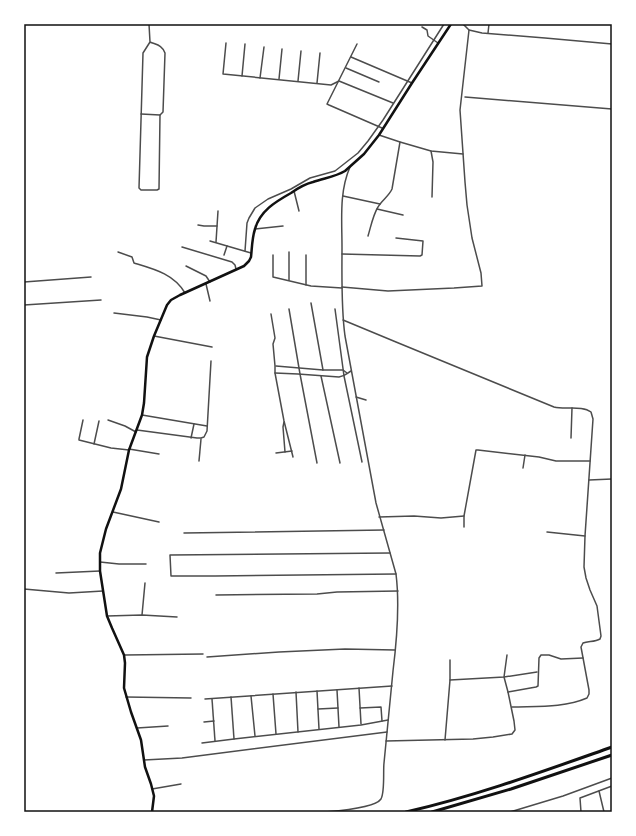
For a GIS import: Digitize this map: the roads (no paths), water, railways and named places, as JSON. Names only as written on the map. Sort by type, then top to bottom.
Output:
[{"type":"highway","points":[[406,812],[510,782],[612,747]]},
{"type":"highway","points":[[432,812],[511,789],[612,754]]},
{"type":"main road","points":[[152,812],[154,796],[146,771],[141,740],[126,697],[124,685],[124,655],[107,616],[102,592],[100,553],[102,543],[121,489],[128,450],[142,415],[147,357],[160,320],[169,303],[184,291],[206,284],[209,280],[244,266],[248,262],[258,222],[265,211],[275,202],[322,177],[336,176],[345,172],[364,154],[380,135],[436,42],[451,24]]},
{"type":"street","points":[[149,24],[150,42],[143,53],[139,188],[141,190],[158,190],[160,115],[163,112],[165,53],[160,46],[150,42]]},
{"type":"street","points":[[246,251],[247,223],[255,208],[268,199],[291,189],[310,178],[322,177],[333,172],[353,158],[380,127],[408,81],[436,42],[444,24]]},
{"type":"street","points":[[463,24],[469,30],[476,32],[612,44]]},
{"type":"street","points":[[488,33],[489,24]]},
{"type":"street","points":[[422,27],[427,30],[428,36],[436,42]]},
{"type":"street","points":[[273,255],[274,277],[306,285],[388,291],[482,286],[481,273],[472,238],[465,182],[460,110],[469,30]]},
{"type":"street","points":[[226,43],[223,74],[331,85],[339,81],[394,103]]},
{"type":"street","points":[[242,76],[245,44]]},
{"type":"street","points":[[357,44],[327,103],[383,128]]},
{"type":"street","points":[[260,78],[264,47]]},
{"type":"street","points":[[279,80],[282,49]]},
{"type":"street","points":[[298,82],[301,51]]},
{"type":"street","points":[[317,84],[320,53]]},
{"type":"street","points":[[351,57],[411,83]]},
{"type":"street","points":[[346,68],[379,82]]},
{"type":"street","points":[[465,97],[612,109]]},
{"type":"street","points":[[141,114],[160,115]]},
{"type":"street","points":[[380,135],[432,151],[463,154]]},
{"type":"street","points":[[368,236],[377,209],[392,189],[400,142]]},
{"type":"street","points":[[432,151],[432,197]]},
{"type":"street","points":[[326,812],[376,803],[380,800],[383,793],[383,770],[396,650],[398,616],[396,574],[379,516],[343,320],[342,196],[350,167]]},
{"type":"street","points":[[294,191],[299,210]]},
{"type":"street","points":[[342,196],[380,204]]},
{"type":"street","points":[[377,209],[404,215]]},
{"type":"street","points":[[216,242],[218,211]]},
{"type":"street","points":[[198,225],[217,226]]},
{"type":"street","points":[[255,230],[283,226]]},
{"type":"street","points":[[342,254],[421,256],[423,241],[396,238]]},
{"type":"street","points":[[210,241],[250,252]]},
{"type":"street","points":[[224,255],[227,246]]},
{"type":"street","points":[[182,247],[232,262],[236,268]]},
{"type":"street","points":[[118,252],[132,257],[134,263],[157,270],[172,278],[184,291]]},
{"type":"street","points":[[289,252],[289,281]]},
{"type":"street","points":[[306,255],[306,285]]},
{"type":"street","points":[[186,266],[209,280]]},
{"type":"street","points":[[24,282],[92,277]]},
{"type":"street","points":[[206,284],[210,301]]},
{"type":"street","points":[[24,305],[101,300]]},
{"type":"street","points":[[311,303],[322,370]]},
{"type":"street","points":[[289,309],[317,463]]},
{"type":"street","points":[[335,309],[344,376],[362,462]]},
{"type":"street","points":[[114,313],[160,320]]},
{"type":"street","points":[[271,314],[275,338],[273,344],[276,366],[275,373],[284,421],[293,457]]},
{"type":"street","points":[[343,320],[546,404],[559,408],[586,409],[591,412],[593,419],[588,480],[584,567],[586,578],[597,606],[601,636],[597,641],[583,643],[581,647],[589,694],[587,698],[574,703],[512,707]]},
{"type":"street","points":[[154,336],[212,347]]},
{"type":"street","points":[[199,461],[201,438],[205,435],[207,426],[211,361]]},
{"type":"street","points":[[276,366],[335,371],[343,370],[347,373]]},
{"type":"street","points":[[275,373],[339,377],[352,371]]},
{"type":"street","points":[[321,376],[340,463]]},
{"type":"street","points":[[356,397],[366,400]]},
{"type":"street","points":[[571,438],[572,408]]},
{"type":"street","points":[[142,415],[207,426]]},
{"type":"street","points":[[83,420],[79,440],[122,450],[159,454]]},
{"type":"street","points":[[108,420],[136,431],[201,438]]},
{"type":"street","points":[[94,444],[99,421]]},
{"type":"street","points":[[284,421],[285,452]]},
{"type":"street","points":[[191,438],[194,424]]},
{"type":"street","points":[[464,527],[464,516],[476,450],[525,455],[556,461],[590,461]]},
{"type":"street","points":[[276,453],[292,451]]},
{"type":"street","points":[[523,468],[525,455]]},
{"type":"street","points":[[588,480],[612,479]]},
{"type":"street","points":[[113,512],[159,522]]},
{"type":"street","points":[[379,516],[440,518],[464,516]]},
{"type":"street","points":[[184,534],[384,530]]},
{"type":"street","points":[[547,532],[585,536]]},
{"type":"street","points":[[390,553],[170,556],[171,576],[396,574]]},
{"type":"street","points":[[100,562],[146,564]]},
{"type":"street","points":[[56,573],[100,571]]},
{"type":"street","points":[[142,616],[145,582]]},
{"type":"street","points":[[24,589],[69,593],[102,592]]},
{"type":"street","points":[[216,595],[317,594],[337,592],[398,591]]},
{"type":"street","points":[[107,616],[177,617]]},
{"type":"street","points":[[207,657],[345,649],[396,650]]},
{"type":"street","points":[[124,655],[203,654]]},
{"type":"street","points":[[386,741],[445,740],[493,737],[512,734],[515,730],[515,725],[504,677],[507,655]]},
{"type":"street","points":[[508,692],[537,687],[539,658],[541,655],[561,658],[583,658]]},
{"type":"street","points":[[445,740],[450,680],[450,660]]},
{"type":"street","points":[[450,680],[504,677],[538,672]]},
{"type":"street","points":[[206,699],[392,686]]},
{"type":"street","points":[[358,688],[361,725]]},
{"type":"street","points":[[337,690],[339,727]]},
{"type":"street","points":[[317,691],[319,729]]},
{"type":"street","points":[[296,692],[298,732]]},
{"type":"street","points":[[273,694],[276,734]]},
{"type":"street","points":[[251,696],[255,736]]},
{"type":"street","points":[[126,697],[191,698]]},
{"type":"street","points":[[231,697],[234,739]]},
{"type":"street","points":[[212,699],[215,741]]},
{"type":"street","points":[[360,708],[381,707],[382,721]]},
{"type":"street","points":[[318,709],[338,708]]},
{"type":"street","points":[[202,743],[361,725],[388,720]]},
{"type":"street","points":[[204,722],[214,721]]},
{"type":"street","points":[[137,728],[168,726]]},
{"type":"street","points":[[144,760],[187,758],[387,732]]},
{"type":"street","points":[[510,812],[563,796],[612,778]]},
{"type":"street","points":[[152,789],[182,784]]},
{"type":"street","points":[[581,812],[580,798],[612,786]]},
{"type":"street","points":[[599,791],[604,812]]}]
